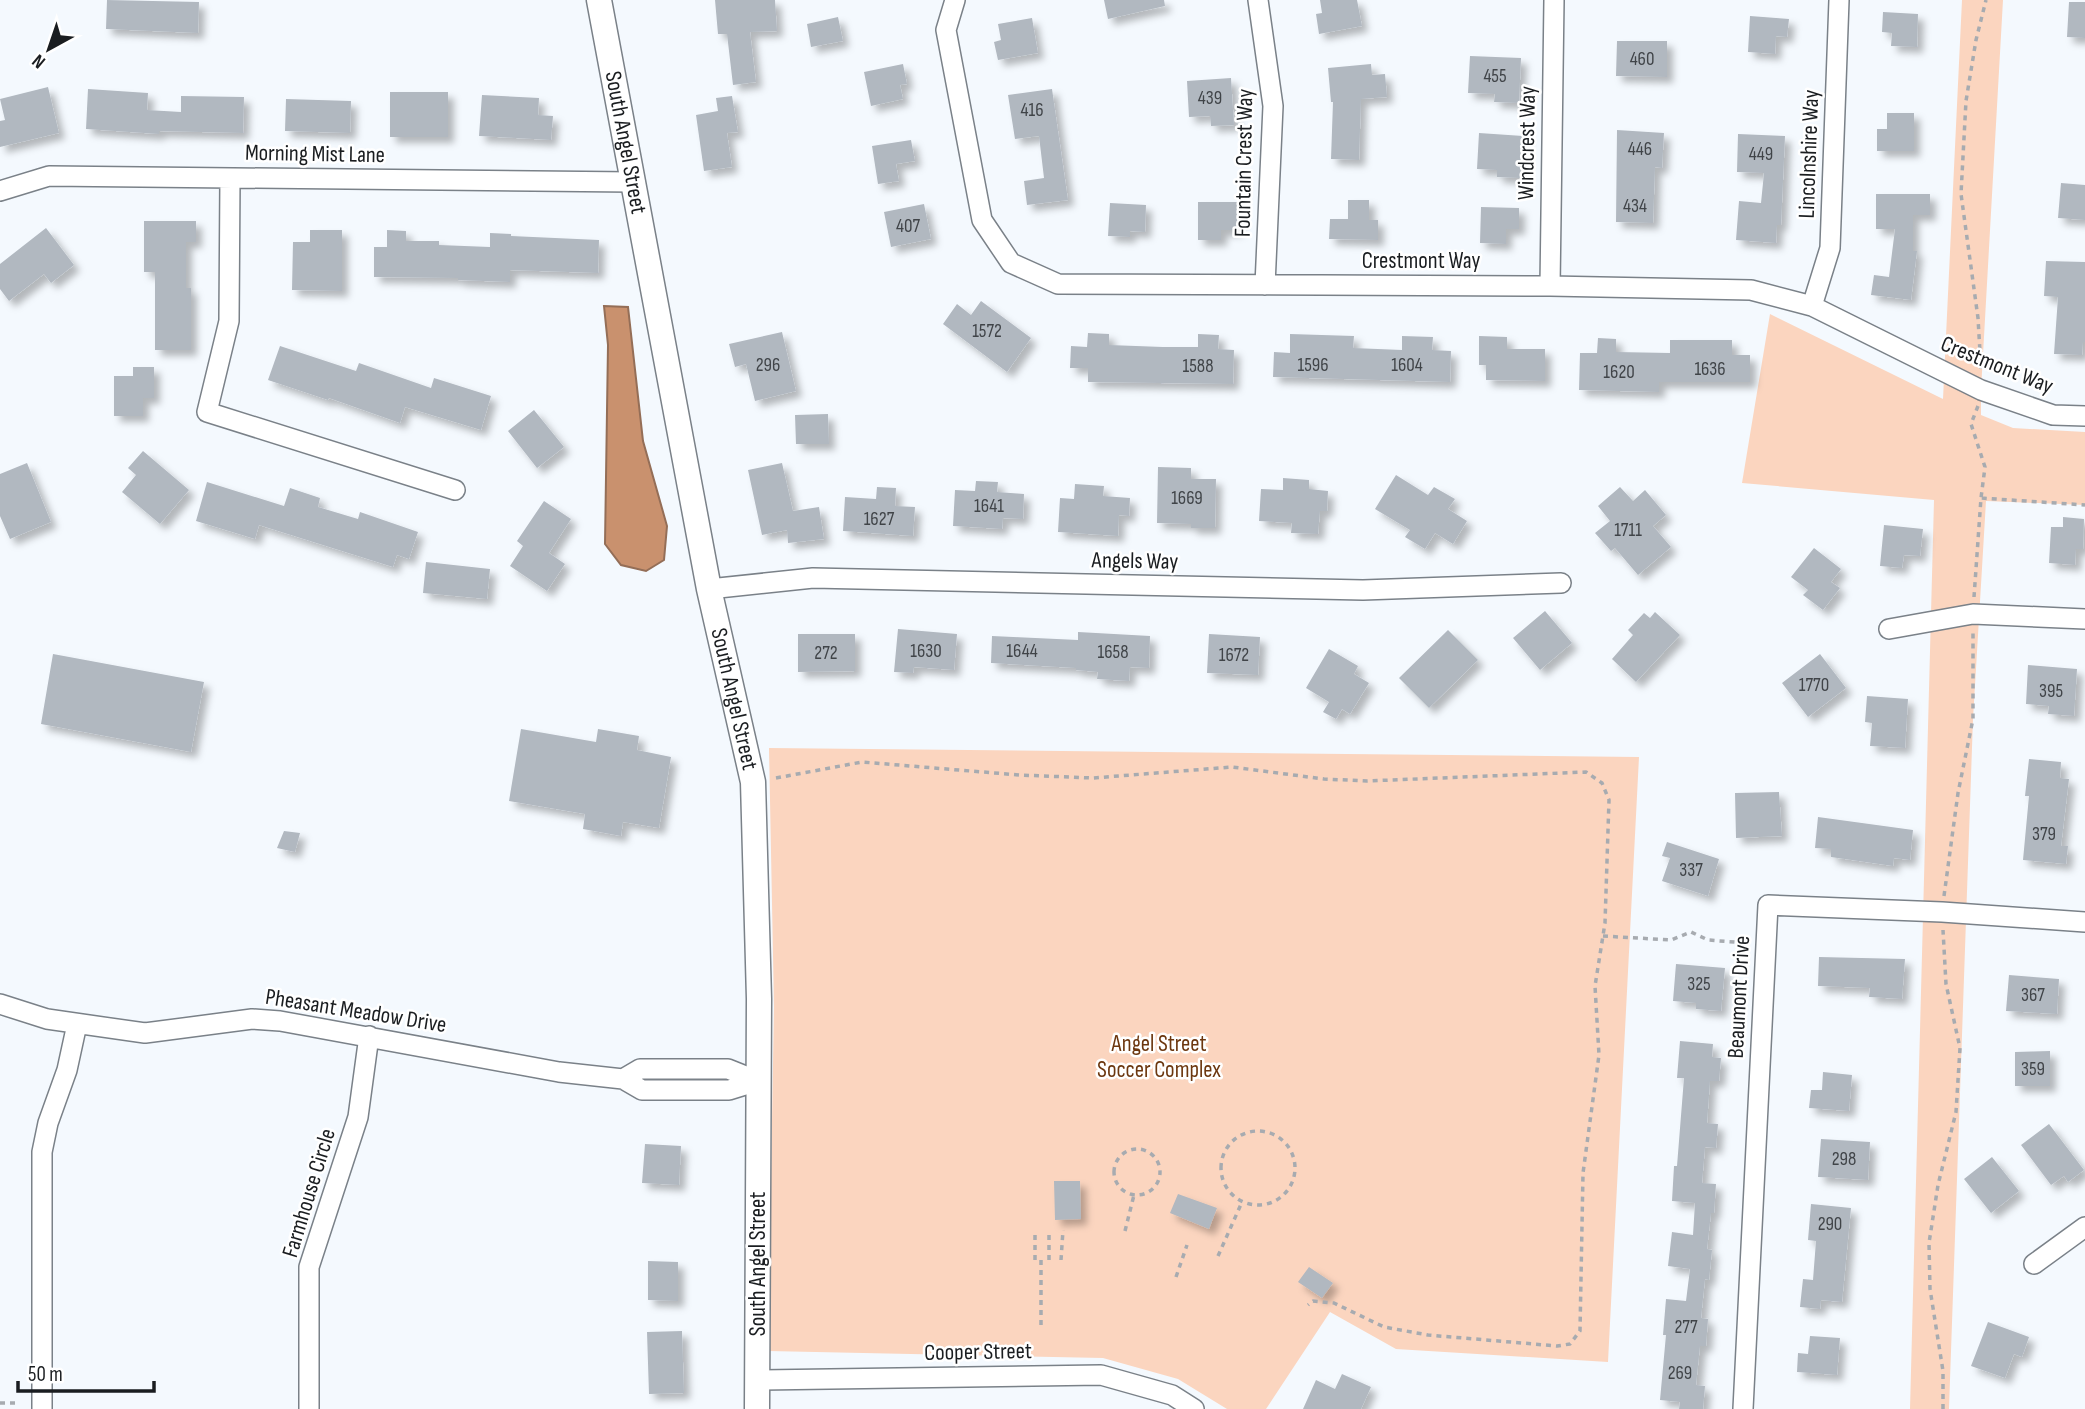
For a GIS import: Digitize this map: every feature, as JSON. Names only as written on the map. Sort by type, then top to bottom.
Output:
[{"type":"street","name":"South Angel Street","points":[[599,0],[709,589],[753,782],[757,890],[757,1409]]},
{"type":"street","name":"Crestmont Way","points":[[955,0],[946,30],[982,220],[1011,262],[1058,284],[1550,286],[1751,290],[1812,306],[1980,390],[2053,415],[2085,416]]},
{"type":"street","name":"Fountain Crest Way","points":[[1258,0],[1273,106],[1265,285]]},
{"type":"street","name":"Windcrest Way","points":[[1550,286],[1553,0]]},
{"type":"street","name":"Lincolnshire Way","points":[[1812,306],[1830,248],[1839,0]]},
{"type":"street","name":"Morning Mist Lane","points":[[0,191],[49,176],[633,182]]},
{"type":"street","points":[[230,178],[229,321],[207,412],[456,490]]},
{"type":"street","name":"Angels Way","points":[[709,589],[813,578],[1363,590],[1561,583]]},
{"type":"street","points":[[1889,629],[1973,614],[2085,619]]},
{"type":"street","name":"Beaumont Drive","points":[[1742,1409],[1768,905],[1942,912],[2085,922]]},
{"type":"street","name":"Pheasant Meadow Drive","points":[[0,1004],[77,1024],[145,1033],[252,1019],[280,1021],[559,1072],[622,1079],[642,1090],[729,1090],[758,1081]]},
{"type":"street","points":[[42,1409],[42,1152],[48,1123],[67,1070],[77,1024]]},
{"type":"street","name":"Farmhouse Circle","points":[[309,1409],[309,1267],[358,1117],[369,1036]]},
{"type":"street","points":[[2034,1264],[2085,1227]]},
{"type":"street","name":"Cooper Street","points":[[757,1380],[1101,1375],[1172,1395],[1194,1409]]},
{"type":"path","points":[[1982,374],[1978,318],[1962,194],[1966,101],[1986,0]]},
{"type":"path","points":[[1974,599],[1985,467],[1971,424],[1979,404]]},
{"type":"path","points":[[1981,498],[2085,505]]},
{"type":"path","points":[[1944,898],[1958,793],[1973,719],[1973,625]]},
{"type":"path","points":[[776,778],[862,762],[1019,775],[1093,778],[1232,766],[1324,779],[1367,781],[1586,772],[1602,783],[1609,800],[1603,936],[1595,986],[1600,1055],[1583,1173],[1580,1332],[1570,1344],[1557,1346],[1428,1335],[1384,1327],[1334,1303],[1313,1301],[1308,1305]]},
{"type":"path","points":[[1943,925],[1946,984],[1960,1048],[1956,1112],[1938,1185],[1929,1243],[1930,1289],[1943,1371],[1943,1409]]},
{"type":"path","points":[[1603,936],[1671,940],[1691,932],[1708,940],[1752,944]]},
{"type":"path","points":[[1254,1131],[1275,1135],[1285,1143],[1292,1154],[1295,1166],[1291,1184],[1274,1202],[1261,1205],[1242,1202],[1232,1195],[1224,1184],[1220,1172],[1223,1152],[1241,1134],[1254,1131]]},
{"type":"path","points":[[1129,1149],[1143,1149],[1157,1158],[1161,1172],[1154,1187],[1148,1192],[1134,1195],[1119,1187],[1114,1168],[1121,1154],[1129,1149]]},
{"type":"path","points":[[1125,1231],[1134,1195]]},
{"type":"path","points":[[1219,1256],[1242,1202]]},
{"type":"path","points":[[1035,1230],[1035,1260]]},
{"type":"path","points":[[1049,1230],[1049,1260]]},
{"type":"path","points":[[1061,1260],[1062,1230]]},
{"type":"path","points":[[1176,1278],[1187,1245]]},
{"type":"path","points":[[1041,1260],[1041,1325]]},
{"type":"path","points":[[0,1403],[20,1403]]},
{"type":"green space","points":[[1962,0],[2003,0],[1981,415],[2013,428],[2085,432],[2085,505],[1986,501],[1973,719],[1949,1409],[1910,1409],[1934,500],[1742,483],[1770,314],[1943,399]]},
{"type":"green space","name":"Angel Street Soccer Complex","points":[[769,748],[1639,757],[1608,1362],[1396,1349],[1330,1312],[1266,1409],[1227,1409],[1178,1379],[1103,1358],[768,1351],[774,1007]]},
{"type":"shaded area","points":[[604,306],[628,307],[643,441],[667,526],[664,560],[646,571],[621,565],[605,544],[608,345]]},
{"type":"building","points":[[107,0],[199,2],[198,33],[106,29]]},
{"type":"building","points":[[715,0],[775,0],[777,31],[750,32],[756,82],[733,85],[727,34],[718,34]]},
{"type":"building","points":[[1104,0],[1164,0],[1165,6],[1108,19]]},
{"type":"building","points":[[1320,0],[1357,0],[1362,26],[1319,34],[1316,14],[1322,13]]},
{"type":"building","points":[[2069,2],[2085,2],[2085,38],[2067,37]]},
{"type":"building","points":[[1883,12],[1918,14],[1917,47],[1891,46],[1892,33],[1882,32]]},
{"type":"building","points":[[1750,16],[1789,19],[1787,37],[1776,36],[1775,54],[1748,52]]},
{"type":"building","points":[[838,17],[843,41],[811,47],[807,24]]},
{"type":"building","points":[[1032,18],[1038,53],[998,60],[994,42],[1001,40],[998,24]]},
{"type":"building","points":[[1617,41],[1667,41],[1667,77],[1616,76]]},
{"type":"building","points":[[1470,56],[1521,58],[1519,103],[1494,102],[1495,94],[1468,93]]},
{"type":"building","points":[[903,64],[907,84],[900,85],[903,99],[871,106],[864,72]]},
{"type":"building","points":[[1371,64],[1372,75],[1385,74],[1387,97],[1361,99],[1359,160],[1331,159],[1333,102],[1328,68]]},
{"type":"building","points":[[1231,78],[1234,125],[1211,126],[1210,116],[1189,117],[1187,81]]},
{"type":"building","points":[[48,87],[59,133],[0,147],[0,121],[5,120],[0,99]]},
{"type":"building","points":[[88,89],[148,93],[147,110],[181,112],[181,96],[244,97],[243,133],[159,131],[159,134],[86,129]]},
{"type":"building","points":[[1052,89],[1068,200],[1027,205],[1024,181],[1044,178],[1039,136],[1015,139],[1008,95]]},
{"type":"building","points":[[390,92],[448,92],[448,137],[390,137]]},
{"type":"building","points":[[482,95],[539,98],[538,115],[553,116],[551,140],[479,136]]},
{"type":"building","points":[[732,96],[738,132],[727,133],[732,167],[704,171],[696,115],[718,111],[716,98]]},
{"type":"building","points":[[286,99],[351,101],[350,133],[285,131]]},
{"type":"building","points":[[1887,113],[1914,113],[1914,151],[1877,151],[1877,129],[1887,129]]},
{"type":"building","points":[[1617,130],[1664,133],[1662,168],[1655,167],[1653,223],[1616,222]]},
{"type":"building","points":[[1479,133],[1523,136],[1520,178],[1497,177],[1497,170],[1477,169]]},
{"type":"building","points":[[1738,134],[1785,136],[1781,225],[1777,225],[1776,243],[1736,240],[1739,201],[1761,203],[1764,173],[1737,172]]},
{"type":"building","points":[[911,140],[915,161],[896,164],[899,181],[878,184],[872,146]]},
{"type":"building","points":[[2061,183],[2085,185],[2085,220],[2058,218]]},
{"type":"building","points":[[1876,194],[1930,194],[1930,215],[1913,215],[1913,251],[1917,251],[1911,300],[1871,295],[1874,275],[1889,277],[1895,229],[1876,229]]},
{"type":"building","points":[[1348,200],[1369,200],[1369,220],[1378,220],[1378,240],[1329,239],[1330,219],[1348,219]]},
{"type":"building","points":[[1198,202],[1237,202],[1237,230],[1221,230],[1221,240],[1198,240]]},
{"type":"building","points":[[1110,203],[1146,205],[1145,232],[1130,231],[1130,237],[1108,236]]},
{"type":"building","points":[[924,204],[931,239],[891,247],[884,212]]},
{"type":"building","points":[[1481,207],[1519,208],[1519,229],[1506,229],[1506,244],[1480,243]]},
{"type":"building","points":[[144,221],[196,221],[196,242],[186,242],[186,288],[191,288],[191,350],[155,350],[155,272],[144,272]]},
{"type":"building","points":[[46,228],[74,265],[51,283],[44,274],[9,301],[0,289],[0,264]]},
{"type":"building","points":[[310,230],[342,230],[342,291],[292,290],[293,242],[310,242]]},
{"type":"building","points":[[387,230],[406,231],[406,241],[439,241],[439,245],[490,247],[490,233],[599,240],[598,273],[510,270],[510,282],[374,277],[374,247],[387,247]]},
{"type":"building","points":[[2046,261],[2085,262],[2085,342],[2082,355],[2054,354],[2058,297],[2044,296]]},
{"type":"building","points":[[981,301],[1031,338],[1007,372],[943,324],[957,304],[971,315]]},
{"type":"building","points":[[782,332],[796,391],[755,401],[746,364],[735,367],[729,344]]},
{"type":"building","points":[[1088,333],[1109,334],[1109,345],[1163,347],[1198,347],[1198,334],[1219,335],[1218,349],[1234,350],[1233,384],[1088,382],[1088,368],[1070,368],[1071,346],[1087,347]]},
{"type":"building","points":[[1290,334],[1354,336],[1353,348],[1402,350],[1402,336],[1433,337],[1432,350],[1451,351],[1450,382],[1273,377],[1274,352],[1290,353]]},
{"type":"building","points":[[1479,336],[1507,337],[1507,349],[1545,349],[1545,381],[1486,380],[1486,365],[1479,365]]},
{"type":"building","points":[[1598,338],[1616,339],[1616,352],[1670,353],[1670,340],[1732,340],[1732,355],[1750,355],[1750,382],[1659,382],[1659,392],[1579,390],[1580,353],[1597,353]]},
{"type":"building","points":[[280,346],[356,371],[359,363],[431,388],[434,378],[491,396],[481,430],[405,407],[400,423],[268,380]]},
{"type":"building","points":[[133,367],[154,367],[154,398],[143,398],[143,416],[114,416],[114,376],[133,376]]},
{"type":"building","points":[[534,410],[564,447],[537,468],[508,431]]},
{"type":"building","points":[[828,414],[829,444],[796,444],[795,415]]},
{"type":"building","points":[[143,451],[189,490],[160,524],[122,492],[136,475],[128,468]]},
{"type":"building","points":[[27,463],[51,522],[10,539],[0,516],[0,474]]},
{"type":"building","points":[[782,463],[793,511],[819,507],[824,539],[788,543],[787,530],[762,535],[748,470]]},
{"type":"building","points":[[1158,467],[1191,468],[1191,479],[1216,479],[1215,528],[1157,523]]},
{"type":"building","points":[[1396,475],[1428,495],[1434,487],[1455,499],[1448,509],[1467,521],[1453,544],[1435,533],[1425,549],[1405,537],[1410,530],[1375,509]]},
{"type":"building","points":[[1283,478],[1309,480],[1309,489],[1328,491],[1327,511],[1320,511],[1318,534],[1291,533],[1292,523],[1259,521],[1261,489],[1283,490]]},
{"type":"building","points":[[976,481],[998,482],[997,492],[1024,494],[1023,519],[1003,518],[1002,529],[953,526],[955,490],[975,491]]},
{"type":"building","points":[[207,482],[284,506],[290,488],[320,498],[318,507],[358,519],[360,512],[418,532],[409,559],[397,555],[393,567],[259,525],[255,539],[196,521]]},
{"type":"building","points":[[1075,484],[1104,486],[1103,496],[1130,498],[1129,516],[1119,515],[1118,536],[1058,532],[1060,498],[1074,499]]},
{"type":"building","points":[[877,487],[896,488],[895,506],[915,507],[913,536],[843,531],[845,497],[876,499]]},
{"type":"building","points":[[1620,487],[1633,501],[1645,490],[1666,515],[1653,526],[1671,547],[1638,575],[1615,548],[1611,551],[1595,533],[1610,521],[1598,506]]},
{"type":"building","points":[[544,501],[571,519],[549,553],[565,564],[547,591],[510,566],[523,546],[517,541]]},
{"type":"building","points":[[2063,517],[2084,519],[2083,549],[2076,549],[2075,565],[2049,563],[2051,527],[2063,527]]},
{"type":"building","points":[[1884,525],[1923,529],[1920,556],[1904,555],[1902,568],[1880,566]]},
{"type":"building","points":[[1814,548],[1841,569],[1831,582],[1840,588],[1823,610],[1803,595],[1808,590],[1791,577]]},
{"type":"building","points":[[426,562],[490,569],[487,599],[423,593]]},
{"type":"building","points":[[1545,611],[1572,643],[1540,670],[1513,638]]},
{"type":"building","points":[[1655,612],[1680,635],[1636,682],[1612,659],[1633,635],[1628,630],[1644,613],[1650,618]]},
{"type":"building","points":[[898,629],[957,634],[954,670],[914,667],[913,673],[894,672]]},
{"type":"building","points":[[1448,630],[1478,660],[1429,708],[1399,678]]},
{"type":"building","points":[[1078,632],[1150,636],[1149,668],[1130,667],[1129,681],[1097,679],[1098,672],[1076,668],[991,663],[992,636],[1078,640]]},
{"type":"building","points":[[798,634],[855,634],[855,671],[798,672]]},
{"type":"building","points":[[1209,634],[1260,637],[1258,675],[1207,673]]},
{"type":"building","points":[[1329,649],[1358,666],[1354,674],[1369,683],[1350,714],[1342,709],[1336,719],[1323,712],[1329,702],[1306,688]]},
{"type":"building","points":[[53,654],[204,682],[191,752],[41,724]]},
{"type":"building","points":[[1820,654],[1846,688],[1808,717],[1782,683]]},
{"type":"building","points":[[2028,665],[2077,669],[2074,716],[2048,714],[2049,706],[2026,704]]},
{"type":"building","points":[[1867,696],[1908,699],[1905,748],[1870,746],[1872,723],[1865,722]]},
{"type":"building","points":[[521,729],[596,742],[598,729],[639,736],[637,750],[671,757],[659,828],[623,822],[621,836],[583,829],[585,814],[509,801]]},
{"type":"building","points":[[2029,759],[2061,762],[2060,778],[2069,779],[2061,846],[2068,846],[2066,864],[2023,860],[2029,796],[2025,796]]},
{"type":"building","points":[[1779,792],[1782,836],[1736,838],[1735,793]]},
{"type":"building","points":[[1818,817],[1913,830],[1910,860],[1894,858],[1893,866],[1831,857],[1831,849],[1815,848]]},
{"type":"building","points":[[284,831],[300,833],[295,852],[277,848]]},
{"type":"building","points":[[1667,842],[1719,859],[1708,896],[1662,881],[1670,858],[1662,856]]},
{"type":"building","points":[[1819,957],[1905,959],[1902,999],[1869,997],[1870,988],[1818,986]]},
{"type":"building","points":[[1676,964],[1725,968],[1721,1011],[1696,1009],[1696,1003],[1673,1001]]},
{"type":"building","points":[[2009,975],[2059,979],[2057,1014],[2006,1011]]},
{"type":"building","points":[[1680,1041],[1713,1044],[1712,1057],[1721,1058],[1719,1081],[1710,1081],[1707,1123],[1718,1124],[1716,1148],[1705,1147],[1702,1183],[1716,1184],[1707,1249],[1712,1250],[1709,1280],[1705,1279],[1701,1318],[1708,1319],[1706,1346],[1700,1346],[1696,1385],[1705,1386],[1703,1409],[1679,1409],[1680,1402],[1660,1400],[1666,1335],[1663,1335],[1666,1299],[1686,1301],[1690,1269],[1668,1266],[1672,1232],[1693,1235],[1695,1203],[1672,1201],[1684,1078],[1677,1078]]},
{"type":"building","points":[[2050,1051],[2050,1086],[2015,1086],[2015,1052]]},
{"type":"building","points":[[1823,1072],[1852,1075],[1849,1111],[1809,1108],[1811,1090],[1822,1090]]},
{"type":"building","points":[[2049,1124],[2084,1170],[2068,1182],[2064,1176],[2051,1185],[2021,1145]]},
{"type":"building","points":[[1821,1139],[1870,1142],[1868,1180],[1818,1177]]},
{"type":"building","points":[[645,1144],[681,1146],[679,1185],[642,1183]]},
{"type":"building","points":[[1992,1157],[2019,1191],[1991,1213],[1964,1179]]},
{"type":"building","points":[[1054,1181],[1080,1181],[1081,1219],[1055,1220]]},
{"type":"building","points":[[1178,1194],[1217,1208],[1209,1229],[1170,1213]]},
{"type":"building","points":[[1811,1204],[1851,1208],[1842,1302],[1821,1300],[1820,1309],[1800,1307],[1803,1279],[1813,1280],[1816,1241],[1808,1240]]},
{"type":"building","points":[[648,1261],[678,1262],[678,1301],[648,1300]]},
{"type":"building","points":[[1309,1267],[1333,1283],[1322,1298],[1298,1282]]},
{"type":"building","points":[[1988,1322],[2029,1337],[2022,1357],[2014,1354],[2005,1378],[1971,1366]]},
{"type":"building","points":[[682,1331],[684,1393],[649,1394],[647,1332]]},
{"type":"building","points":[[1810,1336],[1840,1338],[1837,1375],[1797,1372],[1798,1353],[1808,1354]]},
{"type":"building","points":[[1342,1374],[1371,1387],[1361,1409],[1303,1409],[1316,1380],[1335,1389]]}]
